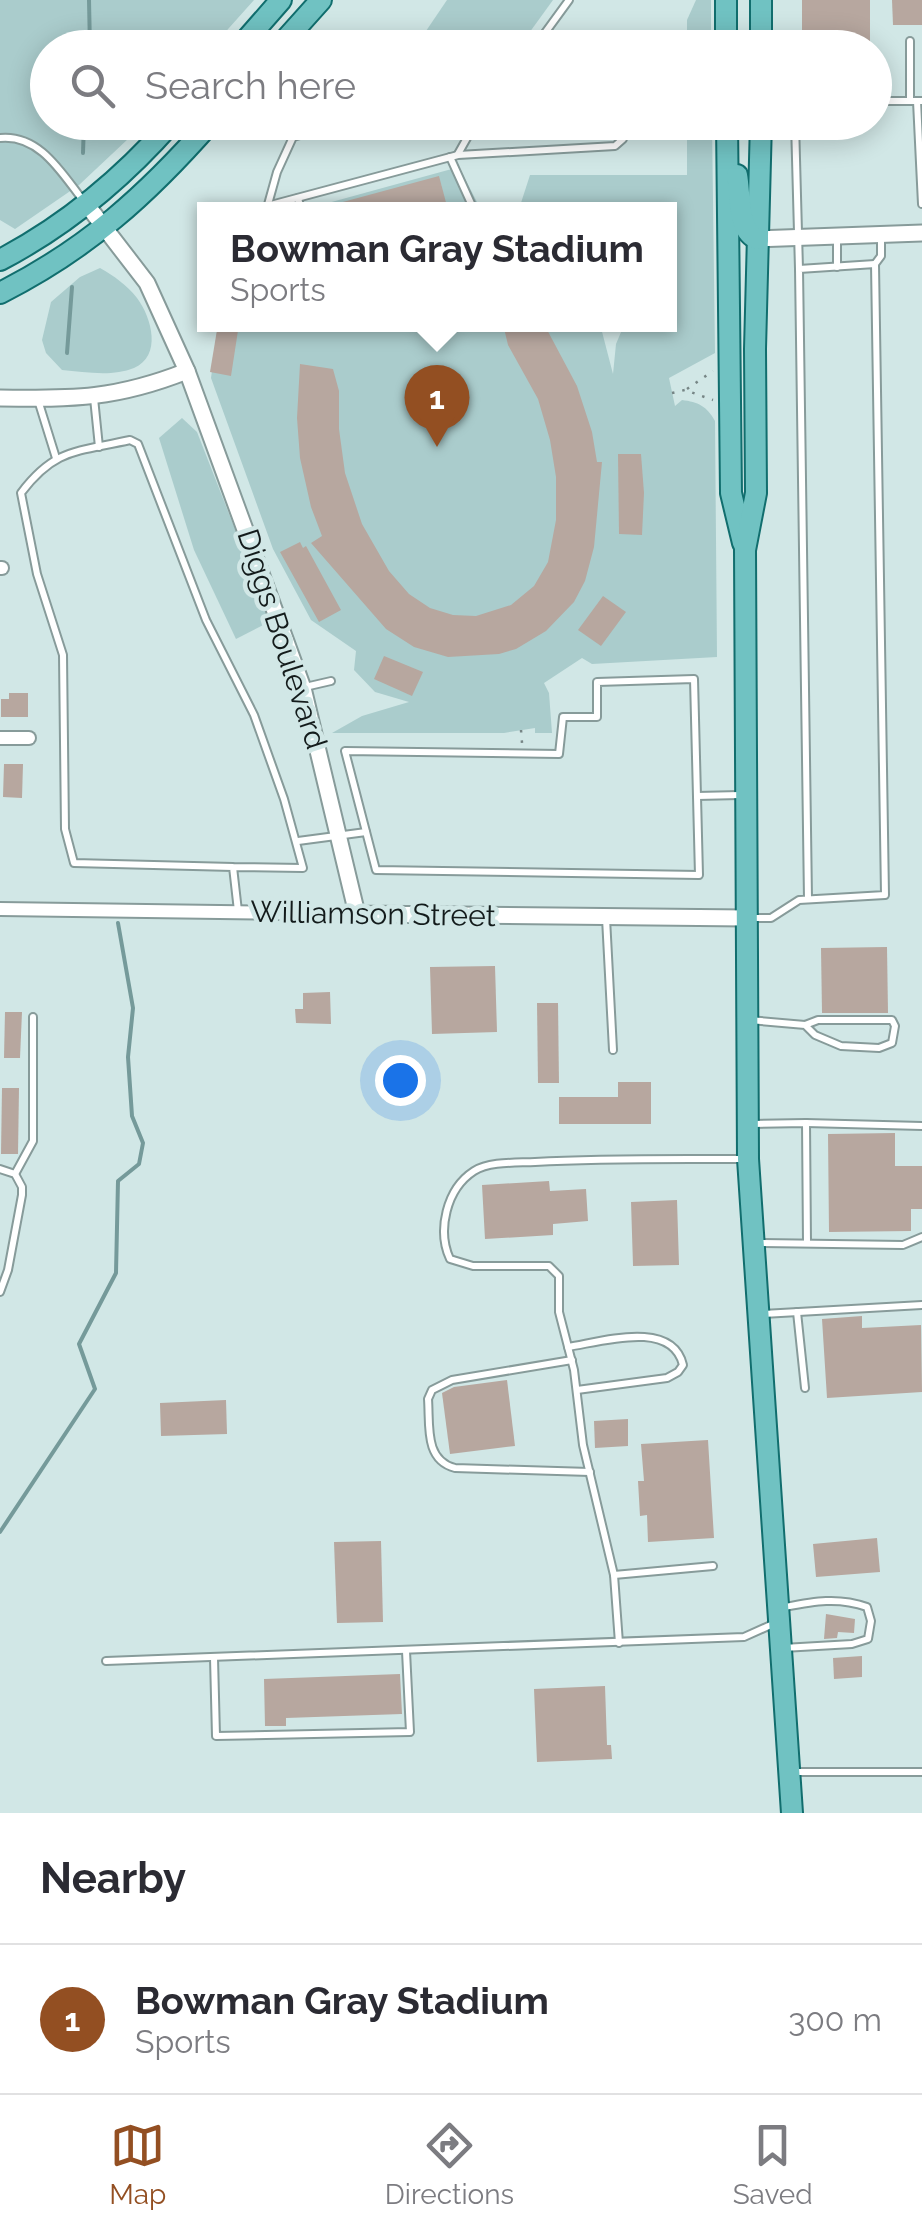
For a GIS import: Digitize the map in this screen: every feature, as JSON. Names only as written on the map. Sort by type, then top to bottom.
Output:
[{"type":"main road","points":[[254,30],[281,0]]},
{"type":"main road","points":[[294,30],[321,0]]},
{"type":"main road","points":[[726,0],[726,30]]},
{"type":"main road","points":[[761,0],[761,30]]},
{"type":"main road","points":[[0,260],[87,205],[156,140]]},
{"type":"main road","points":[[0,292],[36,274],[106,228],[166,173],[195,140]]},
{"type":"main road","points":[[728,140],[731,493],[745,550]]},
{"type":"main road","points":[[731,140],[744,230],[758,240]]},
{"type":"main road","points":[[761,140],[756,492],[745,550],[748,1160],[792,1813]]},
{"type":"street","name":"Diggs Boulevard","points":[[87,205],[147,283],[187,370],[304,688],[357,914]]},
{"type":"street","points":[[758,240],[922,233]]},
{"type":"street","points":[[0,398],[94,397],[142,388],[187,370]]},
{"type":"street","points":[[0,738],[29,738]]},
{"type":"street","name":"Williamson Street","points":[[0,909],[746,918]]},
{"type":"lane","points":[[547,30],[569,0]]},
{"type":"lane","points":[[910,41],[922,204]]},
{"type":"lane","points":[[0,138],[15,138],[38,148],[87,205]]},
{"type":"lane","points":[[269,202],[291,140]]},
{"type":"lane","points":[[454,156],[464,140]]},
{"type":"lane","points":[[286,202],[454,156],[615,146],[622,140]]},
{"type":"lane","points":[[795,140],[808,899]]},
{"type":"lane","points":[[454,156],[471,202]]},
{"type":"lane","points":[[298,198],[299,202]]},
{"type":"lane","points":[[746,918],[771,918],[799,900],[885,895],[875,264],[881,256],[881,235]]},
{"type":"lane","points":[[836,236],[837,267]]},
{"type":"lane","points":[[799,269],[875,264]]},
{"type":"lane","points":[[94,397],[99,448]]},
{"type":"lane","points":[[38,399],[56,458]]},
{"type":"lane","points":[[130,440],[138,444],[206,620],[254,715],[298,841],[303,868],[74,863],[65,829],[63,655],[37,574],[21,493],[39,470],[56,458],[130,440]]},
{"type":"lane","points":[[694,679],[697,796],[699,876],[376,870],[345,751],[559,754],[564,717],[598,716],[597,682],[694,679]]},
{"type":"lane","points":[[304,688],[331,680]]},
{"type":"lane","points":[[697,796],[746,795]]},
{"type":"lane","points":[[298,841],[366,832]]},
{"type":"lane","points":[[233,868],[238,912]]},
{"type":"lane","points":[[606,917],[614,1050]]},
{"type":"lane","points":[[15,1174],[33,1141],[33,1016]]},
{"type":"lane","points":[[748,1020],[806,1025],[818,1020],[892,1020],[896,1026],[892,1043],[879,1048],[841,1046],[815,1036],[806,1025]]},
{"type":"lane","points":[[806,1123],[808,1244]]},
{"type":"lane","points":[[748,1124],[922,1126]]},
{"type":"lane","points":[[619,1643],[614,1575],[559,1312],[559,1276],[549,1266],[473,1266],[450,1259],[442,1243],[445,1216],[454,1194],[475,1170],[502,1164],[594,1158],[748,1160]]},
{"type":"lane","points":[[0,1169],[15,1174],[22,1186],[8,1270],[0,1292]]},
{"type":"lane","points":[[752,1243],[904,1245],[922,1238]]},
{"type":"lane","points":[[756,1315],[922,1305]]},
{"type":"lane","points":[[797,1312],[805,1388]]},
{"type":"lane","points":[[568,1348],[648,1337],[672,1344],[680,1354],[682,1365],[678,1372],[666,1378],[577,1390]]},
{"type":"lane","points":[[572,1360],[438,1385],[428,1398],[431,1449],[444,1465],[455,1468],[590,1472]]},
{"type":"lane","points":[[614,1575],[713,1566]]},
{"type":"lane","points":[[106,1661],[744,1637],[779,1615],[825,1599],[849,1600],[867,1607],[871,1621],[868,1639],[852,1644],[781,1648]]},
{"type":"lane","points":[[214,1658],[216,1736],[410,1732],[406,1651]]},
{"type":"lane","points":[[790,1772],[922,1772]]},
{"type":"path","points":[[672,393],[686,390],[706,374],[717,371]]},
{"type":"path","points":[[686,390],[718,402]]},
{"type":"path","points":[[521,730],[522,753]]},
{"type":"shaded area","points":[[0,0],[254,0],[227,30],[30,30],[30,140],[127,140],[79,185],[15,229],[0,220]]},
{"type":"shaded area","points":[[447,0],[553,0],[531,30],[427,30]]},
{"type":"shaded area","points":[[696,0],[711,0],[711,30],[687,30]]},
{"type":"shaded area","points":[[687,140],[712,140],[715,353],[669,378],[675,406],[682,400],[697,404],[715,421],[717,657],[592,664],[582,658],[544,683],[549,693],[552,733],[535,733],[535,728],[504,733],[332,733],[362,716],[409,702],[375,692],[354,670],[356,651],[311,620],[273,549],[211,378],[217,332],[602,332],[613,374],[621,332],[677,332],[677,202],[521,202],[530,175],[687,175]]},
{"type":"shaded area","points":[[459,167],[477,202],[332,202]]},
{"type":"shaded area","points":[[100,268],[125,285],[142,306],[152,336],[148,355],[134,368],[117,372],[62,370],[46,353],[42,340],[51,302],[80,277]]},
{"type":"shaded area","points":[[182,418],[197,432],[271,621],[236,639],[194,550],[159,438]]},
{"type":"building","points":[[802,0],[870,0],[870,30],[802,30]]},
{"type":"building","points":[[892,0],[922,0],[922,25],[893,25]]},
{"type":"building","points":[[439,176],[446,202],[343,202]]},
{"type":"building","points":[[217,332],[238,332],[231,376],[210,372]]},
{"type":"building","points":[[505,332],[548,332],[577,386],[597,462],[602,462],[594,547],[585,581],[574,602],[546,631],[499,654],[448,657],[414,647],[386,629],[311,543],[322,536],[300,458],[300,364],[333,369],[339,391],[345,473],[362,524],[389,571],[409,594],[430,608],[476,616],[511,605],[534,586],[548,562],[556,520],[556,477],[550,440],[538,399]]},
{"type":"building","points":[[618,454],[641,454],[642,535],[619,534]]},
{"type":"building","points":[[300,542],[303,548],[306,546],[341,610],[319,622],[280,552]]},
{"type":"building","points":[[603,596],[626,612],[601,646],[578,630]]},
{"type":"building","points":[[384,656],[423,672],[412,696],[374,679]]},
{"type":"building","points":[[9,693],[28,693],[28,717],[1,717],[1,699],[9,699]]},
{"type":"building","points":[[4,764],[23,764],[22,798],[3,797]]},
{"type":"building","points":[[887,947],[888,1013],[822,1013],[821,948]]},
{"type":"building","points":[[495,966],[497,1032],[432,1034],[430,967]]},
{"type":"building","points":[[330,992],[331,1024],[296,1023],[295,1009],[303,1009],[303,993]]},
{"type":"building","points":[[537,1003],[558,1003],[559,1083],[538,1083]]},
{"type":"building","points":[[5,1012],[22,1012],[20,1058],[4,1058]]},
{"type":"building","points":[[618,1082],[651,1082],[651,1124],[559,1124],[559,1097],[618,1097]]},
{"type":"building","points":[[2,1088],[19,1088],[18,1154],[1,1154]]},
{"type":"building","points":[[895,1133],[895,1166],[922,1166],[922,1209],[911,1209],[911,1231],[829,1232],[828,1134]]},
{"type":"building","points":[[549,1181],[550,1191],[586,1189],[588,1221],[553,1224],[553,1235],[485,1239],[482,1185]]},
{"type":"building","points":[[677,1200],[679,1265],[633,1266],[631,1202]]},
{"type":"building","points":[[862,1316],[862,1328],[921,1325],[922,1392],[827,1398],[822,1319]]},
{"type":"building","points":[[507,1380],[515,1446],[450,1454],[442,1393],[454,1387]]},
{"type":"building","points":[[226,1400],[227,1434],[161,1436],[160,1403]]},
{"type":"building","points":[[628,1419],[628,1446],[595,1448],[594,1421]]},
{"type":"building","points":[[708,1440],[714,1538],[648,1542],[647,1515],[640,1516],[638,1481],[644,1481],[641,1444]]},
{"type":"building","points":[[877,1538],[880,1572],[816,1577],[813,1544]]},
{"type":"building","points":[[381,1541],[383,1622],[337,1623],[334,1542]]},
{"type":"building","points":[[826,1614],[855,1619],[854,1633],[838,1632],[837,1638],[824,1639]]},
{"type":"building","points":[[862,1656],[862,1677],[834,1679],[833,1658]]},
{"type":"building","points":[[400,1674],[402,1714],[286,1718],[286,1726],[265,1726],[264,1679]]},
{"type":"building","points":[[605,1686],[607,1745],[611,1745],[612,1759],[537,1762],[534,1689]]},
{"type":"waterway","points":[[89,0],[90,30]]},
{"type":"waterway","points":[[83,140],[83,153]]},
{"type":"waterway","points":[[67,353],[72,287]]},
{"type":"waterway","points":[[0,1532],[95,1389],[79,1344],[116,1273],[118,1181],[139,1164],[143,1143],[132,1116],[128,1057],[133,1008],[118,923]]},
{"type":"place","name":"Bowman Gray Stadium","points":[[437,447]]}]
